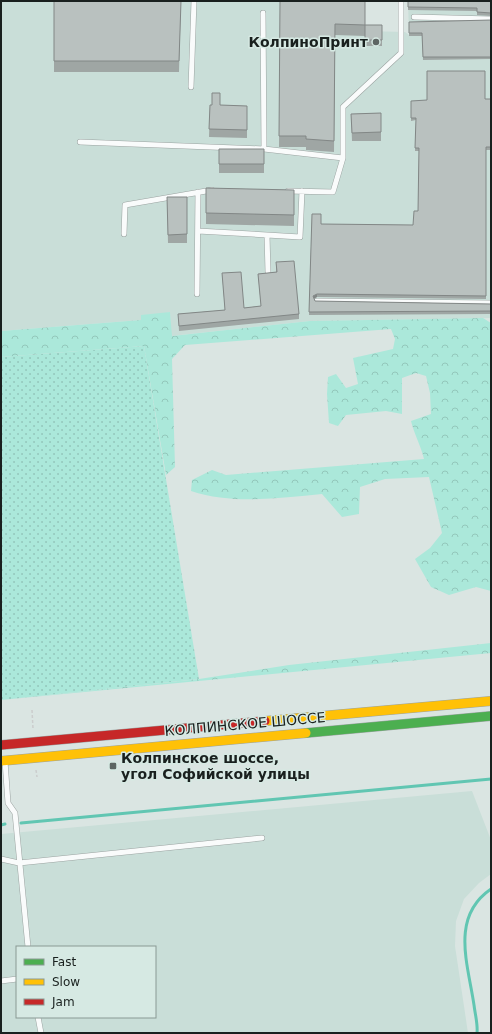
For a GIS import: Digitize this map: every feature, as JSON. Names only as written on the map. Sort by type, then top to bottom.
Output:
[{"type":"main road","name":"КОЛПИНСКОЕ ШОССЕ","points":[[1,745],[491,701]]},
{"type":"main road","name":"КОЛПИНСКОЕ ШОССЕ","points":[[3,761],[491,716]]},
{"type":"lane","points":[[191,87],[194,1]]},
{"type":"lane","points":[[279,191],[333,192],[343,158],[343,107],[401,54],[401,1]]},
{"type":"lane","points":[[263,14],[264,149]]},
{"type":"lane","points":[[414,17],[491,18]]},
{"type":"lane","points":[[80,142],[264,149],[343,158]]},
{"type":"lane","points":[[124,234],[125,205],[217,190]]},
{"type":"lane","points":[[197,294],[198,192]]},
{"type":"lane","points":[[198,231],[300,237],[302,192]]},
{"type":"lane","points":[[267,235],[268,272]]},
{"type":"lane","points":[[317,300],[491,303]]},
{"type":"lane","points":[[3,761],[8,803],[15,813],[28,946]]},
{"type":"lane","points":[[1,859],[19,863],[262,838]]},
{"type":"lane","points":[[1,981],[16,979]]},
{"type":"lane","points":[[38,1018],[41,1033]]},
{"type":"path","points":[[32,710],[34,734]]},
{"type":"shaded area","points":[[1,1],[365,1],[365,31],[405,32],[409,35],[408,1],[491,1],[491,318],[310,321],[171,336],[170,312],[141,320],[1,331]]},
{"type":"shaded area","points":[[472,791],[491,840],[491,874],[479,883],[464,899],[456,921],[455,946],[468,1033],[1,1033],[1,834]]},
{"type":"green space","points":[[170,312],[172,336],[310,321],[483,318],[491,323],[491,591],[476,587],[449,595],[431,587],[415,559],[430,548],[442,533],[429,477],[385,479],[360,487],[359,514],[342,517],[322,494],[240,499],[223,498],[191,491],[192,480],[212,470],[226,475],[424,459],[411,421],[431,414],[430,393],[426,376],[416,373],[402,378],[402,414],[386,411],[346,415],[338,426],[329,423],[327,394],[328,377],[336,374],[346,388],[358,384],[353,358],[393,349],[395,339],[391,329],[185,345],[172,359],[175,467],[166,475],[144,346],[1,357],[1,331],[141,320],[141,315]]},
{"type":"green space","points":[[144,346],[199,679],[1,700],[1,357]]},
{"type":"green space","points":[[491,643],[491,653],[1,700],[199,679],[289,665]]},
{"type":"building","points":[[54,1],[181,1],[179,61],[54,61]]},
{"type":"building","points":[[280,1],[365,1],[365,25],[335,24],[334,141],[306,139],[306,136],[279,136]]},
{"type":"building","points":[[408,1],[491,1],[491,13],[477,12],[477,8],[408,7]]},
{"type":"building","points":[[491,20],[491,57],[423,57],[422,33],[409,33],[409,22]]},
{"type":"building","points":[[365,25],[382,25],[382,40],[365,40]]},
{"type":"building","points":[[427,71],[485,71],[485,99],[491,99],[491,147],[486,147],[486,296],[317,294],[313,296],[315,301],[491,304],[491,311],[309,312],[312,214],[321,214],[321,224],[413,225],[414,211],[418,211],[419,148],[415,148],[416,118],[411,118],[411,101],[427,100]]},
{"type":"building","points":[[212,93],[220,93],[220,105],[247,106],[247,130],[209,129]]},
{"type":"building","points":[[381,113],[381,132],[352,133],[351,114]]},
{"type":"building","points":[[219,149],[264,149],[264,164],[219,164]]},
{"type":"building","points":[[206,188],[294,190],[294,215],[206,213]]},
{"type":"building","points":[[167,197],[187,197],[187,234],[168,235]]},
{"type":"building","points":[[294,261],[299,314],[179,326],[178,314],[225,310],[222,273],[241,272],[244,308],[261,306],[258,274],[277,272],[276,262]]},
{"type":"waterway","points":[[21,823],[491,779]]},
{"type":"waterway","points":[[1,825],[5,824]]},
{"type":"waterway","points":[[477,1033],[466,958],[466,927],[470,913],[478,900],[491,889]]},
{"type":"traffic: fast","points":[[306,733],[491,716]]},
{"type":"traffic: slow","points":[[265,721],[491,701]]},
{"type":"traffic: slow","points":[[1,761],[306,733]]},
{"type":"traffic: jam","points":[[1,745],[265,721]]},
{"type":"place","name":"КолпиноПринт","points":[[376,42]]},
{"type":"place","name":"Колпинское шоссе, угол Софийской улицы","points":[[113,766]]}]
